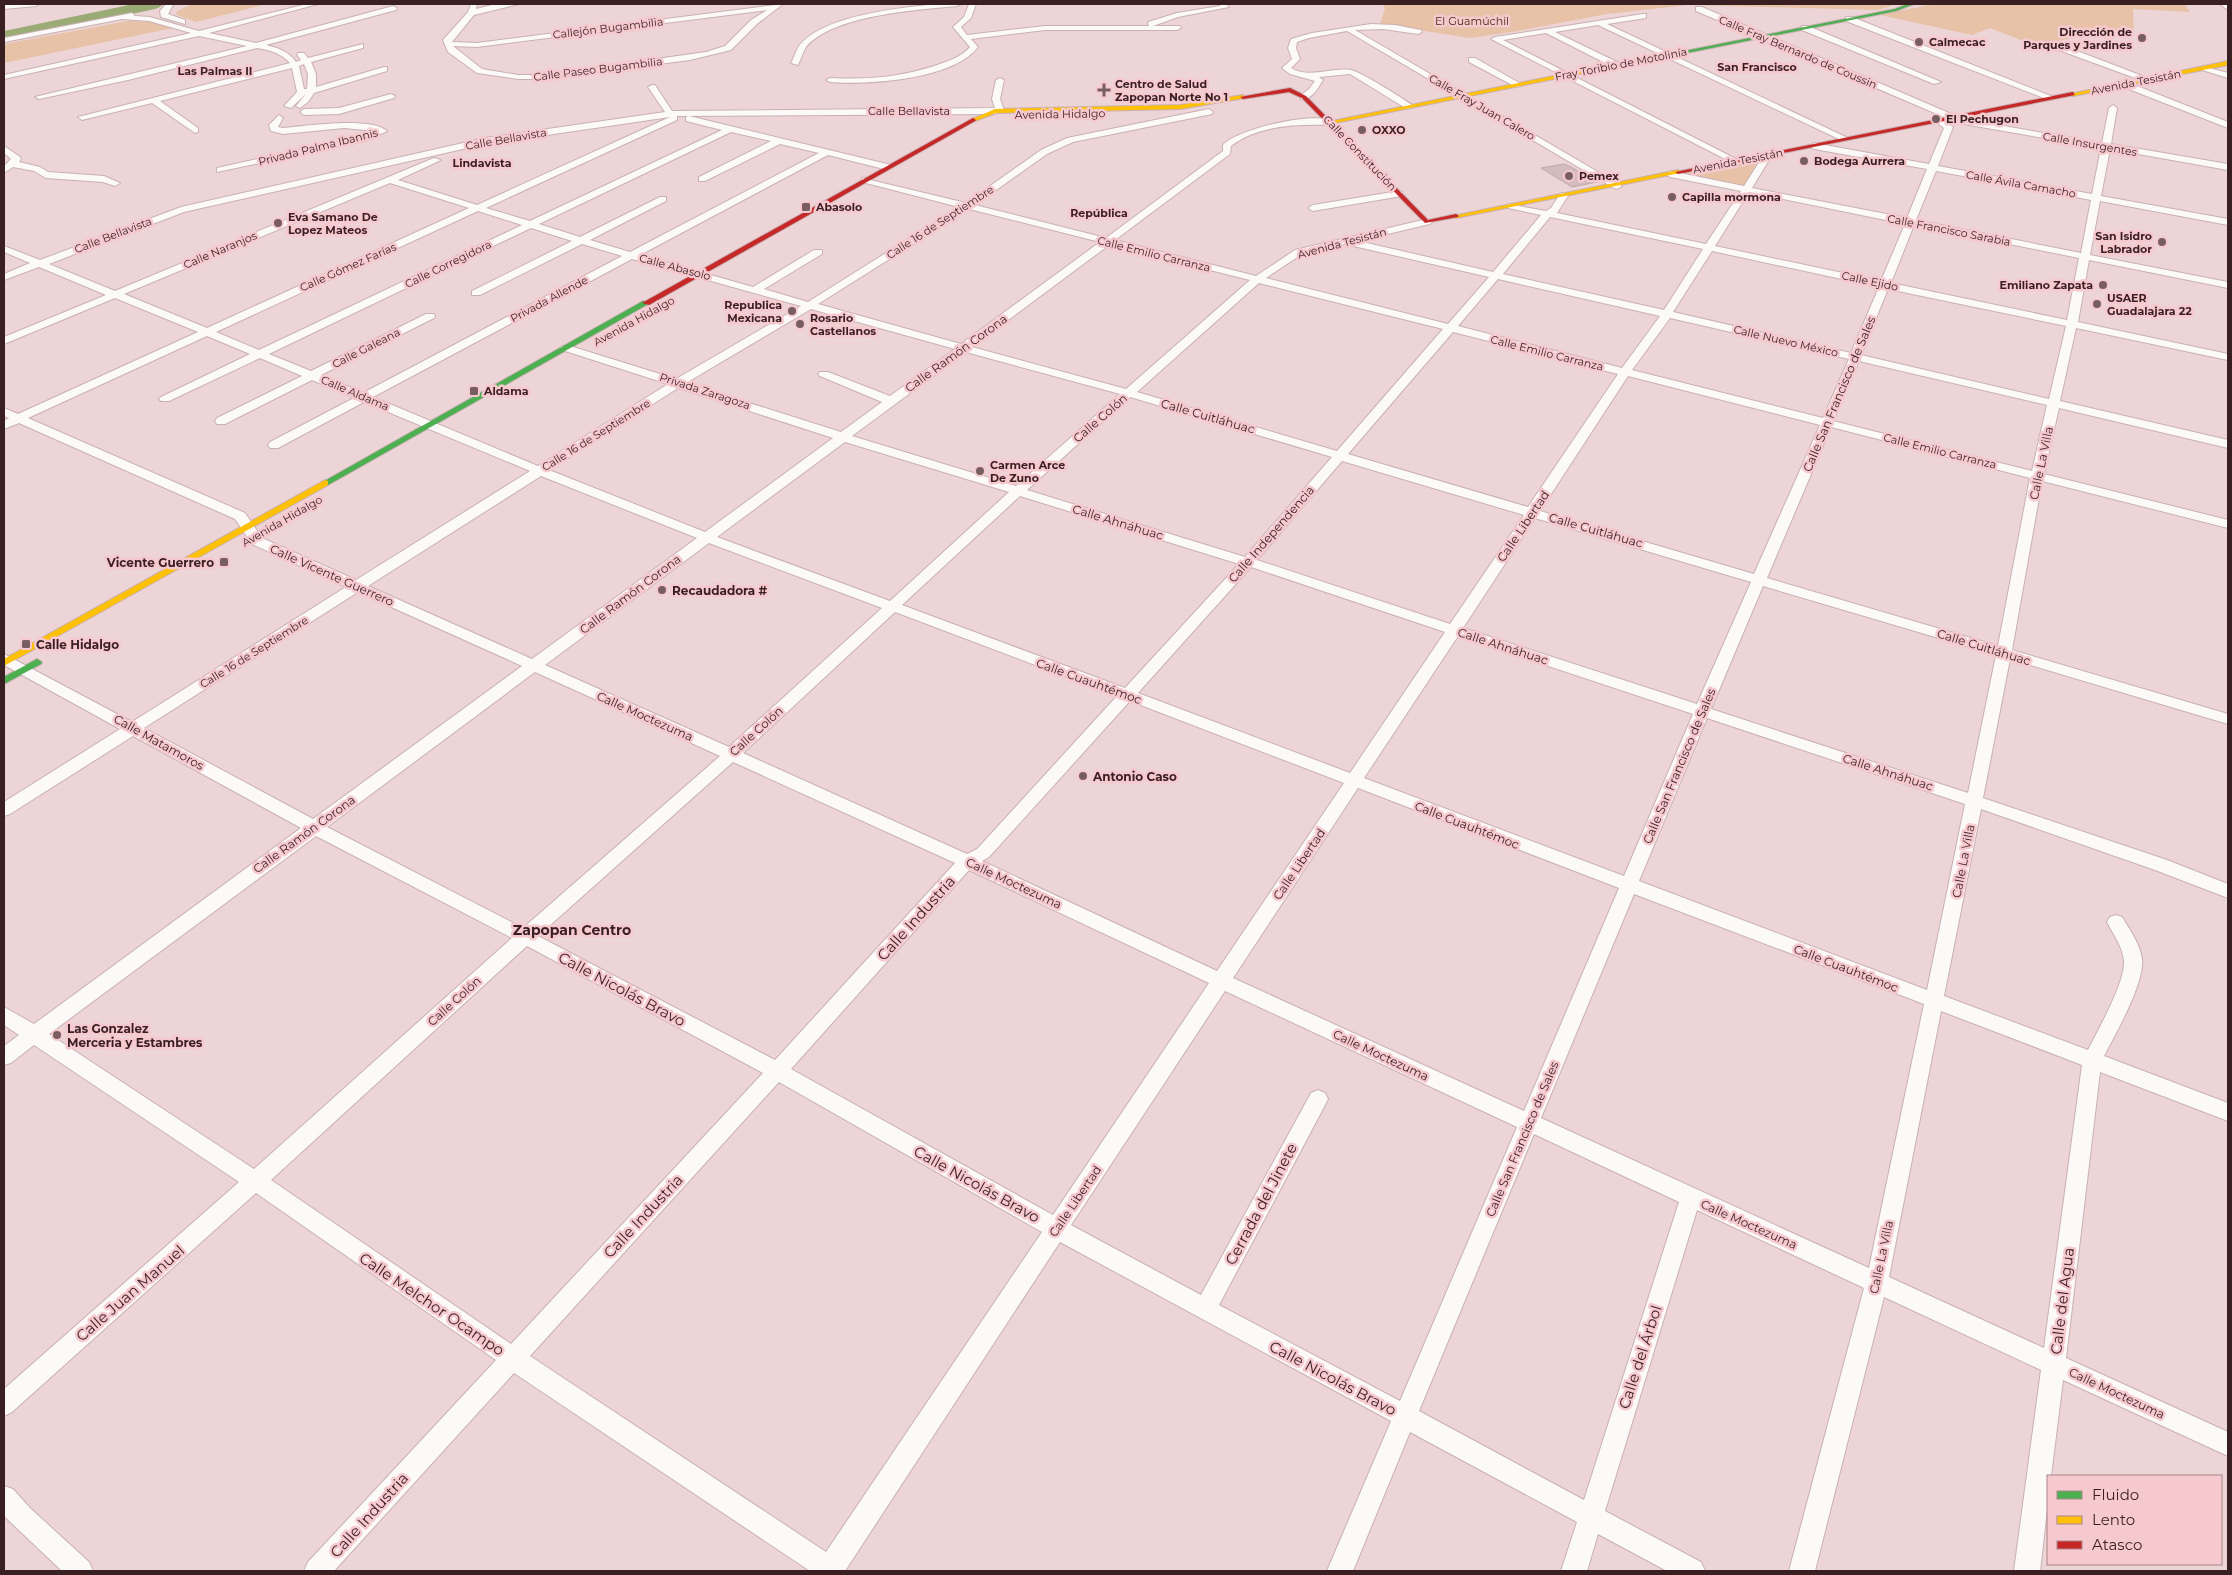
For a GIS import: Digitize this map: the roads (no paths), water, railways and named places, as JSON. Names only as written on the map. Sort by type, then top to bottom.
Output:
[{"type":"main road","name":"Fray Toribio de Motolinía","points":[[1330,122],[1896,10],[1912,4]]},
{"type":"main road","name":"Avenida Tesistán","points":[[1427,222],[1617,186],[2228,63]]},
{"type":"main road","name":"Avenida Hidalgo","points":[[334,492],[878,183],[998,110],[1180,107],[1290,90]]},
{"type":"main road","name":"Calle Constitución","points":[[1290,90],[1304,97],[1330,122],[1427,222]]},
{"type":"main road","name":"Avenida Hidalgo","points":[[5,661],[248,536],[429,425],[866,180],[957,134],[999,116],[1012,114],[1209,112],[1304,97]]},
{"type":"main road","name":"Avenida Hidalgo","points":[[248,536],[268,529]]},
{"type":"main road","points":[[4,681],[49,655]]},
{"type":"street","points":[[4,7],[36,4]]},
{"type":"street","points":[[4,77],[201,34],[314,4]]},
{"type":"street","points":[[448,44],[450,35],[471,13],[474,4]]},
{"type":"street","points":[[481,4],[496,6]]},
{"type":"street","points":[[471,13],[496,6],[515,4]]},
{"type":"street","name":"Callejón Bugambilia","points":[[448,44],[477,45],[738,12],[779,4]]},
{"type":"street","name":"Calle Paseo Bugambilia","points":[[448,44],[457,55],[480,71],[518,77],[542,77],[690,58],[728,48],[779,4]]},
{"type":"street","points":[[795,63],[802,46],[814,36],[852,20],[889,11],[957,4]]},
{"type":"street","points":[[830,80],[881,82],[921,73],[964,58],[974,47],[957,27],[967,18],[972,4]]},
{"type":"street","points":[[1144,29],[1146,26],[1177,15],[1225,7],[1224,4]]},
{"type":"street","points":[[2224,4],[2228,8]]},
{"type":"street","points":[[164,15],[164,11],[172,5]]},
{"type":"street","points":[[4,40],[172,5]]},
{"type":"street","points":[[39,97],[122,80],[258,46],[393,8]]},
{"type":"street","name":"Calle Fray Bernardo de Coussin","points":[[1699,10],[1952,118]]},
{"type":"street","name":"Callejón Bugambilia","points":[[738,12],[749,13],[762,18]]},
{"type":"street","points":[[150,19],[164,15],[211,31],[285,47],[298,53],[307,61],[313,91],[298,113]]},
{"type":"street","points":[[1643,16],[1495,39],[1736,161]]},
{"type":"street","points":[[121,17],[150,19],[201,34],[274,49],[288,56],[295,65],[301,92]]},
{"type":"street","points":[[1849,19],[2052,98]]},
{"type":"street","points":[[1599,23],[1846,139]]},
{"type":"street","points":[[1410,107],[1352,72],[1312,75],[1288,71],[1286,68],[1296,59],[1292,48],[1294,41],[1348,29],[1379,26],[1400,27],[1418,32]]},
{"type":"street","points":[[966,37],[1045,28],[1177,28]]},
{"type":"street","points":[[1804,28],[1937,82]]},
{"type":"street","name":"Calle Fray Juan Calero","points":[[1348,29],[1617,186]]},
{"type":"street","points":[[1548,32],[1616,66]]},
{"type":"street","points":[[2048,43],[2149,80]]},
{"type":"street","name":"Callejón Bugambilia","points":[[457,55],[477,45]]},
{"type":"street","points":[[82,117],[155,101],[295,65],[360,46]]},
{"type":"street","points":[[1472,60],[1519,85]]},
{"type":"street","points":[[2204,68],[2228,76]]},
{"type":"street","points":[[298,113],[285,106],[301,92],[313,91],[384,69]]},
{"type":"street","points":[[1304,97],[1318,80],[1312,75]]},
{"type":"street","points":[[998,110],[996,100],[1000,80]]},
{"type":"street","points":[[2124,84],[2228,125]]},
{"type":"street","points":[[1290,90],[1314,86]]},
{"type":"street","points":[[652,87],[674,115],[888,168]]},
{"type":"street","points":[[268,115],[279,118],[298,113],[339,111],[391,96]]},
{"type":"street","points":[[155,101],[195,130]]},
{"type":"street","name":"Calle La Villa","points":[[1802,1571],[1877,1282],[1975,800],[2037,476],[2072,324],[2113,108]]},
{"type":"street","name":"Calle Bellavista","points":[[694,113],[998,110]]},
{"type":"street","name":"Calle 16 de Septiembre","points":[[4,810],[678,383],[810,305],[967,206],[1044,152],[1057,145],[1098,133],[1209,112]]},
{"type":"street","name":"Calle Gómez Farías","points":[[4,425],[480,207],[674,115],[694,113]]},
{"type":"street","name":"Calle Bellavista","points":[[4,277],[180,210],[464,146],[674,115]]},
{"type":"street","name":"Privada Palma Ibannis","points":[[220,170],[369,137],[383,132],[379,129],[344,125],[283,131],[274,129],[273,125],[279,118]]},
{"type":"street","name":"Calle Insurgentes","points":[[1952,118],[1968,123],[2228,167]]},
{"type":"street","name":"Calle San Francisco de Sales","points":[[1340,1571],[1702,711],[1885,284],[1949,126],[1939,120]]},
{"type":"street","name":"Calle Ramón Corona","points":[[4,1057],[1227,152],[1227,145],[1234,138],[1243,134],[1310,122],[1330,122]]},
{"type":"street","name":"Calle Corregidora","points":[[165,399],[730,129]]},
{"type":"street","points":[[702,179],[778,141]]},
{"type":"street","name":"Calle Naranjos","points":[[4,341],[389,180],[464,146]]},
{"type":"street","name":"Calle Ávila Camacho","points":[[1814,146],[2228,222]]},
{"type":"street","points":[[4,150],[17,159],[14,164],[4,170]]},
{"type":"street","name":"Privada Allende","points":[[274,445],[825,153]]},
{"type":"street","name":"Calle Libertad","points":[[831,1571],[1624,372],[1667,314],[1768,156]]},
{"type":"street","points":[[14,164],[37,169],[46,175],[104,179],[115,183]]},
{"type":"street","name":"Calle Francisco Sarabia","points":[[1670,174],[2228,285]]},
{"type":"street","name":"Calle Abasolo","points":[[389,180],[480,207],[530,225],[631,256],[963,348]]},
{"type":"street","name":"Calle Emilio Carranza","points":[[866,180],[2228,524]]},
{"type":"street","points":[[1312,208],[1400,194]]},
{"type":"street","name":"Calle Independencia","points":[[967,861],[983,853],[1129,695],[1248,562],[1498,274],[1547,214],[1555,210],[1563,196]]},
{"type":"street","points":[[476,293],[663,199]]},
{"type":"street","name":"Calle Ejido","points":[[1511,206],[1710,246],[2228,357]]},
{"type":"street","name":"Avenida Tesistán","points":[[1256,280],[1298,252],[1427,222]]},
{"type":"street","name":"Calle Nuevo México","points":[[1343,240],[1855,356],[2228,444]]},
{"type":"street","name":"Calle Aldama","points":[[4,249],[540,471],[706,537]]},
{"type":"street","points":[[755,290],[818,252]]},
{"type":"street","name":"Calle Colón","points":[[255,1181],[731,754],[1018,491],[1256,280]]},
{"type":"street","name":"Calle Galeana","points":[[221,421],[430,316]]},
{"type":"street","name":"Privada Zaragoza","points":[[566,348],[842,437]]},
{"type":"street","name":"Calle Cuitláhuac","points":[[963,348],[1128,393],[1340,455],[2228,719]]},
{"type":"street","points":[[824,374],[891,401]]},
{"type":"street","name":"Calle Vicente Guerrero","points":[[4,412],[240,516],[248,536],[257,541],[533,666]]},
{"type":"street","name":"Calle Ahnáhuac","points":[[842,437],[1248,562],[1975,800],[2161,865],[2228,891]]},
{"type":"street","name":"Calle Cuauhtémoc","points":[[706,537],[1129,695],[1353,782],[2228,1112]]},
{"type":"street","name":"Calle Matamoros","points":[[5,661],[134,728],[313,827]]},
{"type":"street","name":"Calle Moctezuma","points":[[533,666],[967,861],[1221,981],[2228,1444]]},
{"type":"street","name":"Calle Nicolás Bravo","points":[[313,827],[526,936],[777,1072],[1057,1229],[1692,1571]]},
{"type":"street","name":"Calle Industria","points":[[317,1571],[777,1072],[967,861]]},
{"type":"street","name":"Calle Ahnáhuac","points":[[2161,865],[2228,881]]},
{"type":"street","name":"Calle del Agua","points":[[2027,1571],[2092,1061],[2123,997],[2133,963],[2124,935],[2116,922]]},
{"type":"street","points":[[4,1015],[33,1035]]},
{"type":"street","name":"Calle Melchor Ocampo","points":[[33,1035],[255,1181],[512,1358],[831,1571]]},
{"type":"street","name":"Cerrada del Jinete","points":[[1205,1309],[1318,1099]]},
{"type":"street","name":"Calle Juan Manuel","points":[[4,1404],[255,1181]]},
{"type":"street","name":"Calle del Árbol","points":[[1574,1571],[1589,1517],[1691,1197]]},
{"type":"street","points":[[4,1498],[20,1517],[80,1571]]},
{"type":"waterway","points":[[4,36],[155,4]]},
{"type":"place","name":"Dirección de Parques y Jardines","points":[[2142,38]]},
{"type":"place","name":"Calmecac","points":[[1919,42]]},
{"type":"place","name":"Centro de Salud Zapopan Norte No 1","points":[[1104,90]]},
{"type":"place","name":"El Pechugon","points":[[1936,119]]},
{"type":"place","name":"OXXO","points":[[1362,130]]},
{"type":"place","name":"Bodega Aurrera","points":[[1804,161]]},
{"type":"place","name":"Pemex","points":[[1569,176]]},
{"type":"place","name":"Capilla mormona","points":[[1672,197]]},
{"type":"place","name":"Abasolo","points":[[806,207]]},
{"type":"place","name":"Eva Samano De Lopez Mateos","points":[[278,223]]},
{"type":"place","name":"San Isidro Labrador","points":[[2162,242]]},
{"type":"place","name":"Emiliano Zapata","points":[[2103,285]]},
{"type":"place","name":"USAER Guadalajara 22","points":[[2097,304]]},
{"type":"place","name":"Republica Mexicana","points":[[792,311]]},
{"type":"place","name":"Rosario Castellanos","points":[[800,324]]},
{"type":"place","name":"Aldama","points":[[474,391]]},
{"type":"place","name":"Carmen Arce De Zuno","points":[[980,471]]},
{"type":"place","name":"Vicente Guerrero","points":[[224,562]]},
{"type":"place","name":"Recaudadora #","points":[[662,590]]},
{"type":"place","name":"Calle Hidalgo","points":[[26,644]]},
{"type":"place","name":"Antonio Caso","points":[[1083,776]]},
{"type":"place","name":"Las Gonzalez Merceria y Estambres","points":[[57,1035]]},
{"type":"district","name":"San Francisco","points":[[1757,67]]},
{"type":"district","name":"Las Palmas II","points":[[215,71]]},
{"type":"district","name":"Lindavista","points":[[482,163]]},
{"type":"district","name":"República","points":[[1099,213]]},
{"type":"district","name":"Zapopan Centro","points":[[572,930]]},
{"type":"park label","name":"El Guamúchil","points":[[1472,21]]}]
